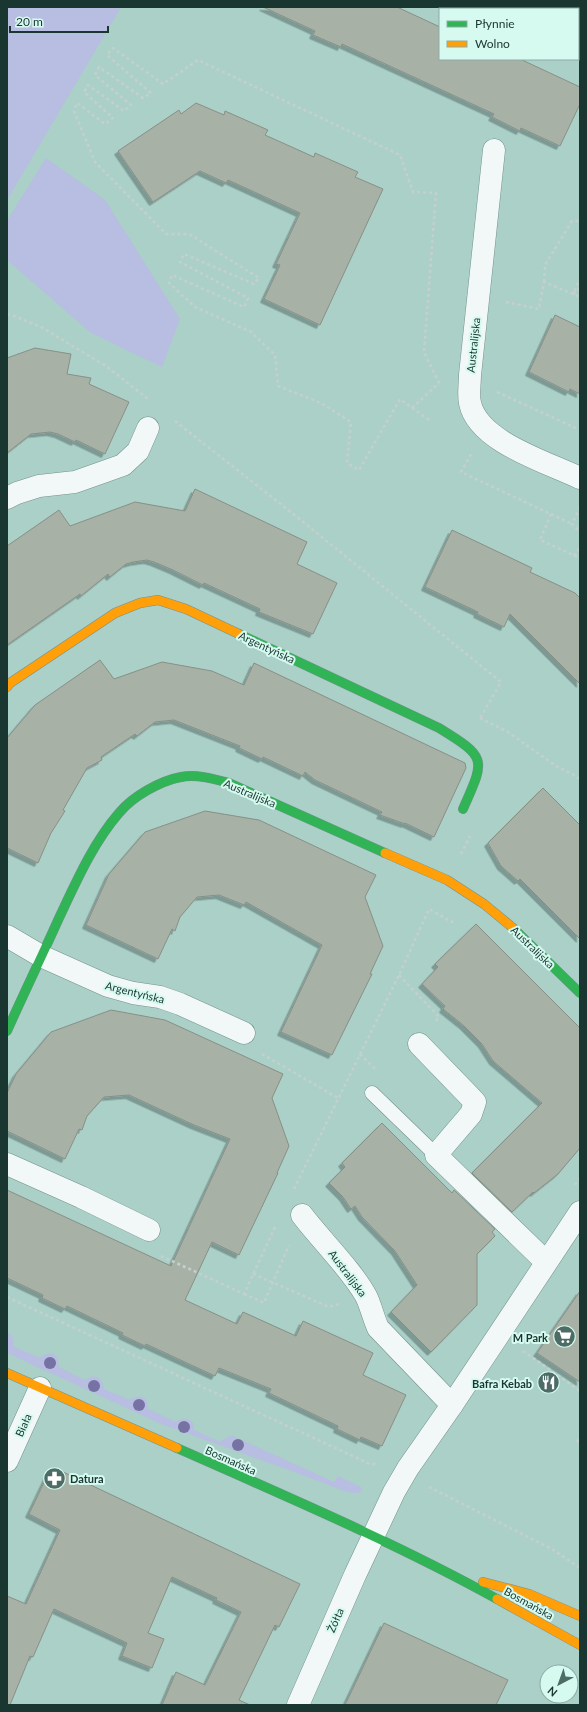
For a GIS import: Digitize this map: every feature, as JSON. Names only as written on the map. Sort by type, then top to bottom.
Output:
[{"type":"street","name":"Australijska","points":[[494,150],[470,375],[470,402],[475,416],[486,430],[504,443],[580,478]]},
{"type":"street","points":[[7,498],[39,486],[75,482],[123,465],[138,450],[148,428]]},
{"type":"street","name":"Argentyńska","points":[[7,687],[10,683],[115,613],[140,603],[158,600],[186,609],[439,728],[463,743],[477,755],[479,769],[462,809]]},
{"type":"street","name":"Australijska","points":[[7,1031],[41,956],[85,866],[120,812],[162,784],[182,777],[202,776],[229,783],[447,880],[467,891],[495,912],[580,993]]},
{"type":"street","name":"Argentyńska","points":[[7,936],[41,956],[108,986],[133,993],[160,997],[180,1004],[244,1033]]},
{"type":"street","points":[[419,1044],[475,1102],[471,1114],[436,1155],[546,1262]]},
{"type":"street","points":[[7,1164],[81,1197],[149,1230]]},
{"type":"street","points":[[374,1536],[394,1492],[408,1468],[452,1405],[580,1212]]},
{"type":"street","name":"Australijska","points":[[302,1216],[359,1285],[369,1303],[372,1317],[378,1328],[452,1405]]},
{"type":"street","name":"Bosmańska","points":[[7,1373],[374,1536],[446,1570],[580,1645]]},
{"type":"street","name":"Biała","points":[[7,1461],[40,1388]]},
{"type":"street","name":"Żółta","points":[[298,1705],[374,1536]]},
{"type":"street","name":"Bosmańska","points":[[446,1570],[529,1594],[580,1616]]},
{"type":"lane","points":[[372,1094],[436,1155]]},
{"type":"path","points":[[429,420],[400,400],[360,470],[347,463],[351,422],[321,403],[278,386],[275,355],[251,332],[195,307],[169,282],[172,275],[244,307],[248,298],[180,262],[184,254],[254,284],[259,278],[189,234],[166,234],[95,162],[74,111],[77,103],[105,124],[113,118],[84,92],[88,85],[124,111],[131,105],[95,75],[99,67],[143,98],[151,93],[107,55],[113,48],[163,84],[198,60],[400,155],[413,192],[436,193],[424,352],[439,383]]},
{"type":"path","points":[[478,296],[539,309],[544,282],[545,265],[572,221],[580,221]]},
{"type":"path","points":[[573,294],[580,279]]},
{"type":"path","points":[[544,282],[580,297]]},
{"type":"path","points":[[573,294],[580,288]]},
{"type":"path","points":[[7,311],[8,314],[41,327],[99,362],[153,404]]},
{"type":"path","points":[[171,418],[292,513],[501,682],[486,708]]},
{"type":"path","points":[[486,430],[461,472],[572,524],[580,532]]},
{"type":"path","points":[[572,524],[580,507]]},
{"type":"path","points":[[551,514],[540,540],[580,558]]},
{"type":"path","points":[[574,556],[580,548]]},
{"type":"path","points":[[480,718],[508,732],[556,766],[576,776],[580,780]]},
{"type":"path","points":[[292,1194],[338,1098],[400,975],[429,909],[452,922]]},
{"type":"path","points":[[400,975],[439,1017],[419,1044]]},
{"type":"path","points":[[244,1033],[261,1054],[338,1098]]},
{"type":"path","points":[[159,1255],[264,1303],[302,1216]]},
{"type":"path","points":[[244,1294],[278,1222]]},
{"type":"path","points":[[253,1274],[329,1307],[365,1296]]},
{"type":"path","points":[[7,1297],[370,1464],[380,1464]]},
{"type":"path","points":[[523,1351],[580,1391]]},
{"type":"path","points":[[577,1442],[580,1437]]},
{"type":"path","points":[[408,1468],[420,1474],[425,1485],[552,1549],[580,1568]]},
{"type":"shaded area","points":[[7,7],[121,7],[7,200]]},
{"type":"shaded area","points":[[46,158],[105,200],[180,319],[162,367],[91,333],[7,260],[7,221]]},
{"type":"shaded area","points":[[7,1332],[13,1338],[13,1346],[40,1358],[51,1353],[54,1354],[58,1358],[59,1367],[85,1380],[92,1377],[98,1377],[102,1382],[104,1389],[130,1400],[137,1397],[143,1397],[147,1402],[148,1409],[176,1422],[182,1419],[188,1419],[193,1423],[194,1430],[220,1442],[227,1437],[233,1436],[334,1482],[338,1476],[361,1487],[362,1490],[361,1492],[353,1493],[344,1491],[161,1424],[7,1353]]},
{"type":"building","points":[[263,7],[397,7],[439,27],[439,60],[522,60],[580,87],[580,104],[560,146],[521,128],[520,131],[492,117],[494,114],[342,44],[341,47],[313,35],[315,31]]},
{"type":"building","points":[[196,103],[224,115],[225,111],[268,130],[265,135],[314,157],[315,153],[358,172],[355,177],[383,189],[320,325],[264,299],[280,265],[276,264],[300,213],[228,180],[226,183],[200,171],[153,202],[118,151],[179,110],[181,114]]},
{"type":"building","points":[[555,315],[580,327],[580,394],[570,389],[569,392],[529,372]]},
{"type":"building","points":[[35,348],[71,354],[67,374],[91,378],[89,384],[129,402],[105,454],[76,440],[75,442],[50,432],[31,434],[7,453],[7,358]]},
{"type":"building","points":[[195,489],[307,542],[297,564],[337,583],[313,634],[259,612],[260,609],[204,583],[203,585],[173,570],[147,560],[126,564],[110,577],[108,574],[81,596],[80,594],[7,645],[7,546],[59,510],[70,526],[135,502],[185,511]]},
{"type":"building","points":[[452,530],[532,568],[530,572],[575,593],[580,598],[580,684],[510,614],[504,627],[477,614],[478,612],[425,587]]},
{"type":"building","points":[[100,660],[114,679],[162,662],[212,671],[244,685],[254,663],[465,763],[466,768],[434,837],[405,823],[380,815],[382,812],[315,780],[305,772],[303,776],[263,757],[262,759],[239,748],[240,746],[174,720],[155,722],[137,736],[135,734],[101,757],[102,760],[87,768],[63,810],[65,811],[51,833],[38,863],[7,848],[7,738],[35,705]]},
{"type":"building","points":[[543,788],[580,825],[580,939],[520,879],[518,881],[501,866],[488,843]]},
{"type":"building","points":[[205,811],[259,820],[376,875],[365,897],[383,946],[370,974],[372,974],[332,1055],[281,1032],[322,945],[246,902],[244,905],[219,895],[197,897],[180,917],[175,931],[172,929],[158,959],[86,925],[109,874],[145,832]]},
{"type":"building","points":[[476,924],[580,1028],[580,1148],[558,1174],[534,1193],[533,1192],[512,1212],[472,1173],[542,1103],[493,1061],[482,1044],[463,1025],[443,1009],[445,1006],[422,984],[438,967],[435,964]]},
{"type":"building","points":[[111,1010],[165,1020],[283,1074],[272,1098],[289,1146],[278,1173],[239,1255],[212,1242],[185,1300],[237,1324],[243,1312],[296,1336],[303,1321],[373,1353],[363,1375],[406,1395],[382,1446],[361,1437],[360,1440],[337,1429],[338,1426],[269,1393],[271,1389],[219,1368],[215,1376],[146,1344],[145,1346],[122,1335],[123,1333],[67,1306],[65,1309],[42,1298],[43,1295],[7,1278],[7,1190],[171,1266],[230,1139],[194,1125],[129,1095],[104,1097],[87,1116],[82,1130],[79,1129],[65,1159],[7,1131],[7,1093],[16,1074],[51,1032]]},
{"type":"building","points":[[382,1123],[452,1193],[454,1190],[495,1229],[492,1232],[495,1236],[477,1254],[477,1305],[431,1352],[391,1312],[417,1285],[395,1251],[362,1217],[355,1206],[351,1209],[343,1197],[329,1183],[345,1167],[342,1163]]},
{"type":"building","name":"M Park","points":[[580,1291],[580,1382],[537,1353]]},
{"type":"building","points":[[59,1470],[300,1584],[279,1627],[275,1625],[239,1700],[250,1705],[162,1705],[176,1672],[205,1685],[241,1612],[216,1600],[217,1598],[172,1577],[148,1633],[164,1639],[152,1668],[122,1656],[127,1643],[54,1609],[33,1657],[30,1656],[10,1705],[7,1705],[7,1596],[26,1604],[60,1530],[29,1514],[49,1472]]},
{"type":"building","points":[[384,1623],[508,1680],[496,1705],[345,1705]]},
{"type":"traffic: fast","points":[[239,634],[439,728],[467,746],[478,761],[478,769],[463,809]]},
{"type":"traffic: fast","points":[[7,1031],[72,891],[93,850],[119,813],[139,795],[147,790],[164,782],[187,776],[205,777],[229,783],[385,853]]},
{"type":"traffic: fast","points":[[513,928],[580,993]]},
{"type":"traffic: fast","points":[[177,1448],[379,1539],[497,1599]]},
{"type":"traffic: slow","points":[[7,687],[10,683],[115,613],[140,603],[158,600],[186,609],[239,634]]},
{"type":"traffic: slow","points":[[385,853],[447,880],[484,904],[513,928]]},
{"type":"traffic: slow","points":[[7,1373],[177,1448]]},
{"type":"traffic: slow","points":[[483,1582],[529,1594],[580,1616]]},
{"type":"traffic: slow","points":[[497,1599],[580,1645]]},
{"type":"place","name":"M Park","points":[[564,1337]]},
{"type":"place","name":"Bafra Kebab","points":[[548,1383]]},
{"type":"place","name":"Datura","points":[[55,1478]]}]
